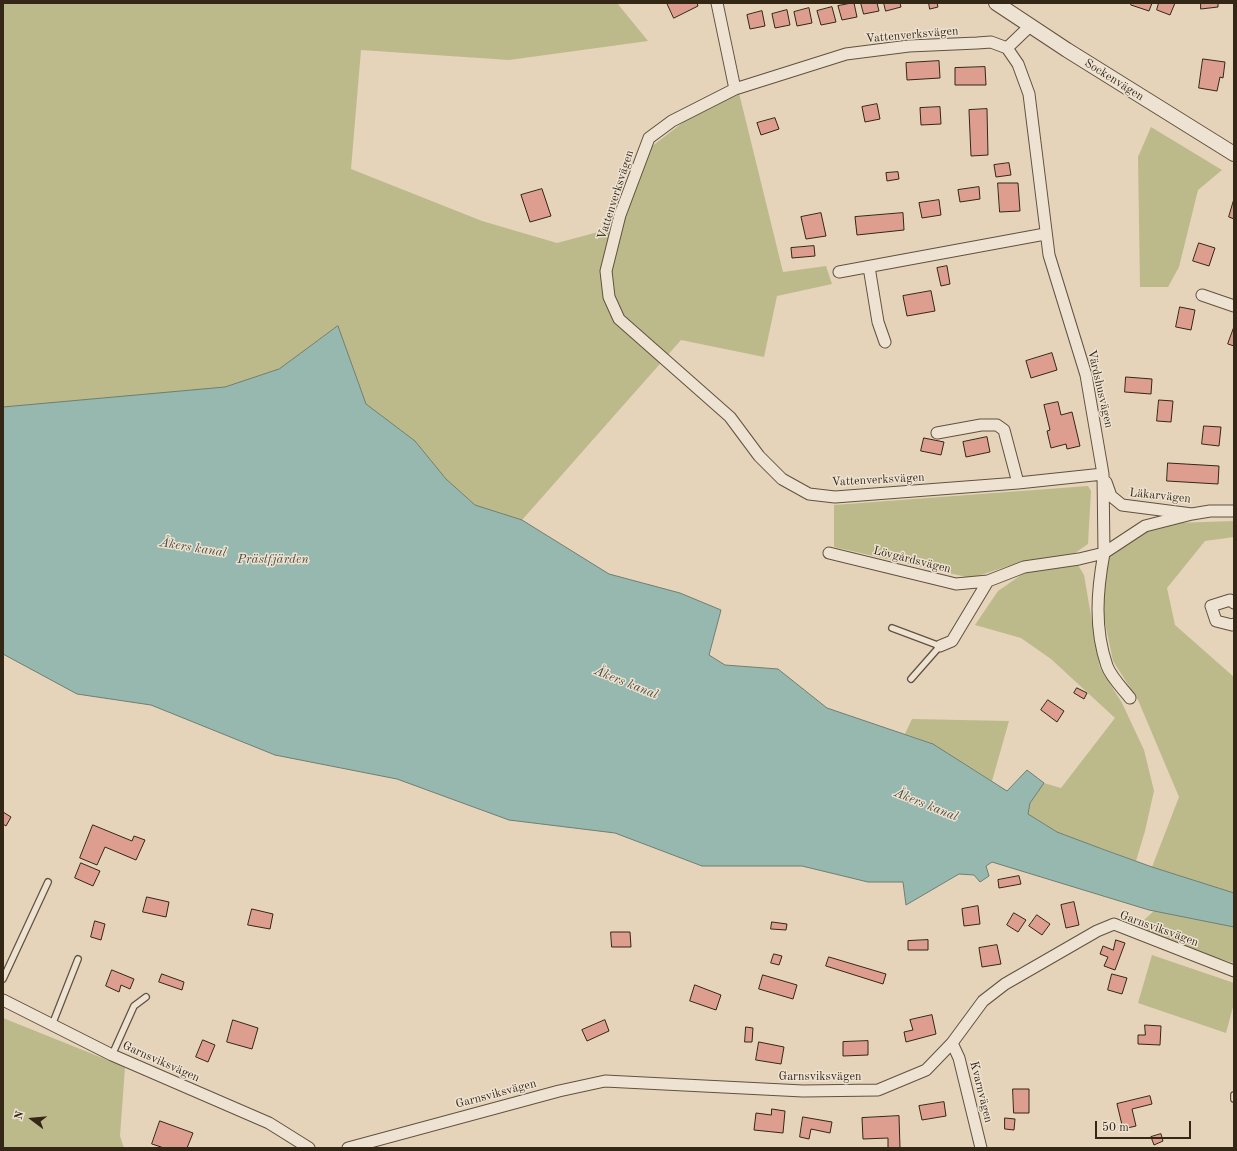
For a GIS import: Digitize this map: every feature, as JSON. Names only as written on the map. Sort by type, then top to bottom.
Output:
[{"type":"street","points":[[717,3],[735,89]]},
{"type":"street","name":"Sockenvägen","points":[[996,3],[1067,50],[1234,154]]},
{"type":"street","points":[[1007,48],[1030,25]]},
{"type":"street","name":"Vattenverksvägen","points":[[1007,48],[991,42],[909,46],[846,54],[735,89],[672,120],[649,138],[620,215],[606,271],[609,297],[619,319],[730,417],[758,456],[782,479],[809,494],[834,497],[1018,483],[1103,474]]},
{"type":"street","name":"Värdshusvägen","points":[[1007,48],[1018,64],[1029,94],[1045,234],[1049,255],[1086,375],[1103,474],[1104,553],[1098,586],[1097,620],[1107,667],[1130,698]]},
{"type":"street","points":[[839,272],[1045,234]]},
{"type":"street","points":[[869,267],[878,322],[885,342]]},
{"type":"street","points":[[1202,295],[1234,306]]},
{"type":"street","points":[[937,433],[981,425],[997,425],[1004,430],[1018,483]]},
{"type":"street","name":"Läkarvägen","points":[[1103,474],[1111,496],[1122,505],[1192,514],[1210,511],[1234,511]]},
{"type":"street","points":[[1104,553],[1145,526],[1192,514]]},
{"type":"street","name":"Lövgårdsvägen","points":[[829,553],[956,584],[988,581],[1024,567],[1079,559],[1104,553]]},
{"type":"street","points":[[940,646],[952,641],[988,581]]},
{"type":"street","points":[[1234,603],[1230,600],[1211,606],[1216,621],[1232,625],[1234,624]]},
{"type":"street","name":"Garnsviksvägen","points":[[348,1148],[559,1091],[606,1081],[803,1091],[878,1090],[926,1070],[952,1043],[983,1001],[1005,984],[1097,931],[1114,924],[1234,971]]},
{"type":"street","name":"Garnsviksvägen","points":[[3,1000],[112,1055],[269,1123],[309,1148]]},
{"type":"street","name":"Kvarnvägen","points":[[952,1043],[959,1058],[982,1148]]},
{"type":"lane","points":[[892,628],[940,646],[911,679]]},
{"type":"lane","points":[[3,979],[48,882]]},
{"type":"lane","points":[[52,1024],[78,958]]},
{"type":"lane","points":[[112,1055],[134,1006],[146,997]]},
{"type":"shaded area","points":[[3,3],[617,3],[648,41],[509,60],[361,50],[351,169],[482,221],[557,243],[617,227],[651,147],[690,117],[739,93],[783,272],[826,266],[832,284],[777,296],[764,357],[681,340],[522,520],[475,505],[446,479],[415,441],[366,404],[338,326],[279,369],[225,387],[3,436]]},
{"type":"shaded area","points":[[1151,127],[1222,170],[1198,190],[1179,267],[1168,287],[1140,287],[1138,157]]},
{"type":"shaded area","points":[[1088,486],[1091,491],[1088,544],[1075,553],[1021,562],[971,578],[834,547],[834,505]]},
{"type":"shaded area","points":[[1234,521],[1234,537],[1205,541],[1167,588],[1175,625],[1234,677],[1234,893],[1152,867],[1179,797],[1138,700],[1113,661],[1103,613],[1098,566],[1147,524]]},
{"type":"shaded area","points":[[1078,565],[1084,575],[1100,668],[1122,703],[1144,750],[1154,791],[1145,831],[1136,861],[1057,832],[1028,814],[1030,803],[1044,783],[1061,788],[1115,718],[1051,659],[1021,638],[975,625],[998,591],[1024,573]]},
{"type":"shaded area","points":[[912,719],[1009,721],[992,781],[933,744],[905,734]]},
{"type":"shaded area","points":[[1154,911],[1234,927],[1234,963],[1195,951],[1137,926]]},
{"type":"shaded area","points":[[1152,955],[1234,983],[1234,1003],[1226,1033],[1138,1003]]},
{"type":"shaded area","points":[[3,1018],[125,1067],[120,1136],[124,1148],[3,1148]]},
{"type":"water","name":"Prästfjärden","points":[[338,326],[366,404],[415,441],[446,479],[475,505],[522,520],[609,574],[680,593],[721,610],[709,655],[725,665],[778,669],[827,708],[933,744],[1007,791],[1027,770],[1044,783],[1030,803],[1028,814],[1057,832],[1152,867],[1234,893],[1234,927],[1149,910],[992,862],[986,866],[989,876],[980,882],[974,875],[959,874],[906,905],[903,882],[868,882],[802,866],[702,866],[615,833],[509,820],[397,779],[275,755],[151,705],[77,694],[3,654],[3,407],[225,387],[279,369]]},
{"type":"building","points":[[667,3],[697,3],[698,6],[674,18]]},
{"type":"building","points":[[854,3],[857,17],[842,20],[838,6]]},
{"type":"building","points":[[861,3],[877,3],[879,11],[864,14]]},
{"type":"building","points":[[884,3],[900,3],[901,7],[886,11]]},
{"type":"building","points":[[929,3],[937,3],[938,7],[930,9]]},
{"type":"building","points":[[1132,3],[1152,3],[1149,11],[1131,5]]},
{"type":"building","points":[[1159,3],[1175,3],[1170,15],[1157,10]]},
{"type":"building","points":[[1201,3],[1218,3],[1218,7],[1201,9]]},
{"type":"building","points":[[832,7],[836,22],[821,25],[817,11]]},
{"type":"building","points":[[809,8],[812,23],[797,26],[794,12]]},
{"type":"building","points":[[787,10],[790,25],[775,28],[772,14]]},
{"type":"building","points":[[762,11],[765,26],[750,29],[747,15]]},
{"type":"building","points":[[1203,59],[1225,62],[1223,78],[1220,77],[1217,91],[1199,88]]},
{"type":"building","points":[[939,61],[940,78],[907,80],[906,63]]},
{"type":"building","points":[[985,67],[986,85],[955,85],[955,68]]},
{"type":"building","points":[[877,104],[880,119],[865,122],[862,107]]},
{"type":"building","points":[[940,107],[941,124],[921,125],[920,108]]},
{"type":"building","points":[[987,109],[988,155],[971,156],[969,110]]},
{"type":"building","points":[[775,118],[779,129],[761,135],[757,123]]},
{"type":"building","points":[[1009,163],[1011,175],[996,177],[994,165]]},
{"type":"building","points":[[898,172],[899,179],[887,181],[886,173]]},
{"type":"building","points":[[998,183],[1018,183],[1020,211],[1000,212]]},
{"type":"building","points":[[979,187],[980,199],[960,202],[958,190]]},
{"type":"building","points":[[542,189],[551,216],[530,222],[521,195]]},
{"type":"building","points":[[1234,199],[1234,219],[1229,217]]},
{"type":"building","points":[[939,200],[941,215],[922,218],[919,203]]},
{"type":"building","points":[[821,213],[826,236],[806,239],[801,217]]},
{"type":"building","points":[[903,213],[904,230],[857,235],[855,217]]},
{"type":"building","points":[[1199,243],[1215,248],[1209,266],[1193,261]]},
{"type":"building","points":[[814,246],[815,256],[792,258],[791,248]]},
{"type":"building","points":[[947,266],[950,284],[941,286],[937,268]]},
{"type":"building","points":[[931,291],[935,311],[907,316],[903,296]]},
{"type":"building","points":[[1180,307],[1195,310],[1191,330],[1176,327]]},
{"type":"building","points":[[1234,327],[1234,346],[1228,344]]},
{"type":"building","points":[[1052,353],[1057,370],[1031,378],[1026,361]]},
{"type":"building","points":[[1126,377],[1152,379],[1151,394],[1125,392]]},
{"type":"building","points":[[1159,400],[1173,401],[1171,422],[1157,421]]},
{"type":"building","points":[[1058,402],[1061,415],[1072,412],[1080,446],[1067,449],[1066,444],[1051,448],[1047,431],[1050,430],[1044,405]]},
{"type":"building","points":[[1204,426],[1221,427],[1219,446],[1202,444]]},
{"type":"building","points":[[987,437],[990,452],[966,457],[963,442]]},
{"type":"building","points":[[924,438],[944,442],[941,455],[921,451]]},
{"type":"building","points":[[1168,463],[1219,466],[1218,484],[1167,481]]},
{"type":"building","points":[[1077,688],[1087,693],[1084,699],[1074,693]]},
{"type":"building","points":[[1048,700],[1064,711],[1057,722],[1041,710]]},
{"type":"building","points":[[3,812],[11,817],[6,826],[3,824]]},
{"type":"building","points":[[93,825],[132,841],[134,836],[145,840],[136,860],[105,847],[97,865],[80,858]]},
{"type":"building","points":[[81,863],[100,871],[93,886],[75,878]]},
{"type":"building","points":[[1019,876],[1021,884],[999,888],[998,880]]},
{"type":"building","points":[[147,897],[169,902],[166,917],[143,912]]},
{"type":"building","points":[[1074,902],[1079,925],[1066,928],[1061,905]]},
{"type":"building","points":[[978,906],[980,924],[964,926],[962,909]]},
{"type":"building","points":[[252,909],[273,914],[270,929],[248,925]]},
{"type":"building","points":[[1014,913],[1026,920],[1018,932],[1007,925]]},
{"type":"building","points":[[1037,915],[1050,924],[1042,935],[1029,926]]},
{"type":"building","points":[[95,921],[105,924],[101,940],[91,937]]},
{"type":"building","points":[[772,922],[787,924],[786,930],[771,929]]},
{"type":"building","points":[[611,932],[630,932],[631,947],[612,947]]},
{"type":"building","points":[[928,940],[928,950],[908,950],[908,941]]},
{"type":"building","points":[[1116,940],[1125,943],[1115,970],[1104,966],[1108,957],[1100,954],[1103,946],[1113,950]]},
{"type":"building","points":[[997,945],[1001,964],[982,967],[979,948]]},
{"type":"building","points":[[774,954],[782,956],[779,965],[771,963]]},
{"type":"building","points":[[829,957],[886,974],[883,984],[826,966]]},
{"type":"building","points":[[112,970],[134,979],[130,989],[121,985],[119,992],[106,986]]},
{"type":"building","points":[[162,974],[184,982],[182,990],[159,982]]},
{"type":"building","points":[[1112,974],[1127,978],[1122,994],[1108,990]]},
{"type":"building","points":[[763,975],[797,985],[793,999],[759,989]]},
{"type":"building","points":[[695,985],[721,995],[716,1010],[690,1001]]},
{"type":"building","points":[[932,1015],[936,1034],[906,1042],[904,1032],[913,1030],[910,1020]]},
{"type":"building","points":[[233,1020],[258,1028],[252,1049],[227,1042]]},
{"type":"building","points":[[605,1020],[609,1031],[587,1041],[582,1030]]},
{"type":"building","points":[[1145,1025],[1161,1026],[1160,1045],[1138,1044],[1138,1035],[1145,1035]]},
{"type":"building","points":[[746,1027],[753,1028],[752,1042],[745,1042]]},
{"type":"building","points":[[203,1040],[215,1045],[208,1062],[196,1057]]},
{"type":"building","points":[[868,1041],[868,1055],[843,1056],[843,1042]]},
{"type":"building","points":[[759,1042],[784,1047],[781,1064],[756,1060]]},
{"type":"building","points":[[1013,1089],[1029,1089],[1029,1113],[1014,1113]]},
{"type":"building","points":[[1150,1096],[1152,1104],[1132,1109],[1136,1126],[1123,1129],[1117,1104]]},
{"type":"building","points":[[944,1102],[946,1116],[922,1120],[919,1106]]},
{"type":"building","points":[[772,1109],[785,1111],[783,1133],[754,1130],[756,1113],[771,1115]]},
{"type":"building","points":[[899,1116],[900,1148],[888,1148],[888,1138],[863,1139],[862,1118]]},
{"type":"building","points":[[803,1117],[832,1122],[830,1133],[811,1129],[809,1139],[800,1137]]},
{"type":"building","points":[[1005,1118],[1015,1119],[1014,1130],[1005,1129]]},
{"type":"building","points":[[160,1121],[193,1133],[187,1148],[164,1148],[152,1144]]},
{"type":"building","points":[[1161,1134],[1163,1141],[1154,1145],[1151,1137]]},
{"type":"water label","name":"Åkers kanal","points":[[193,548]]},
{"type":"water label","name":"Åkers kanal","points":[[626,683]]},
{"type":"water label","name":"Åkers kanal","points":[[926,805]]}]
